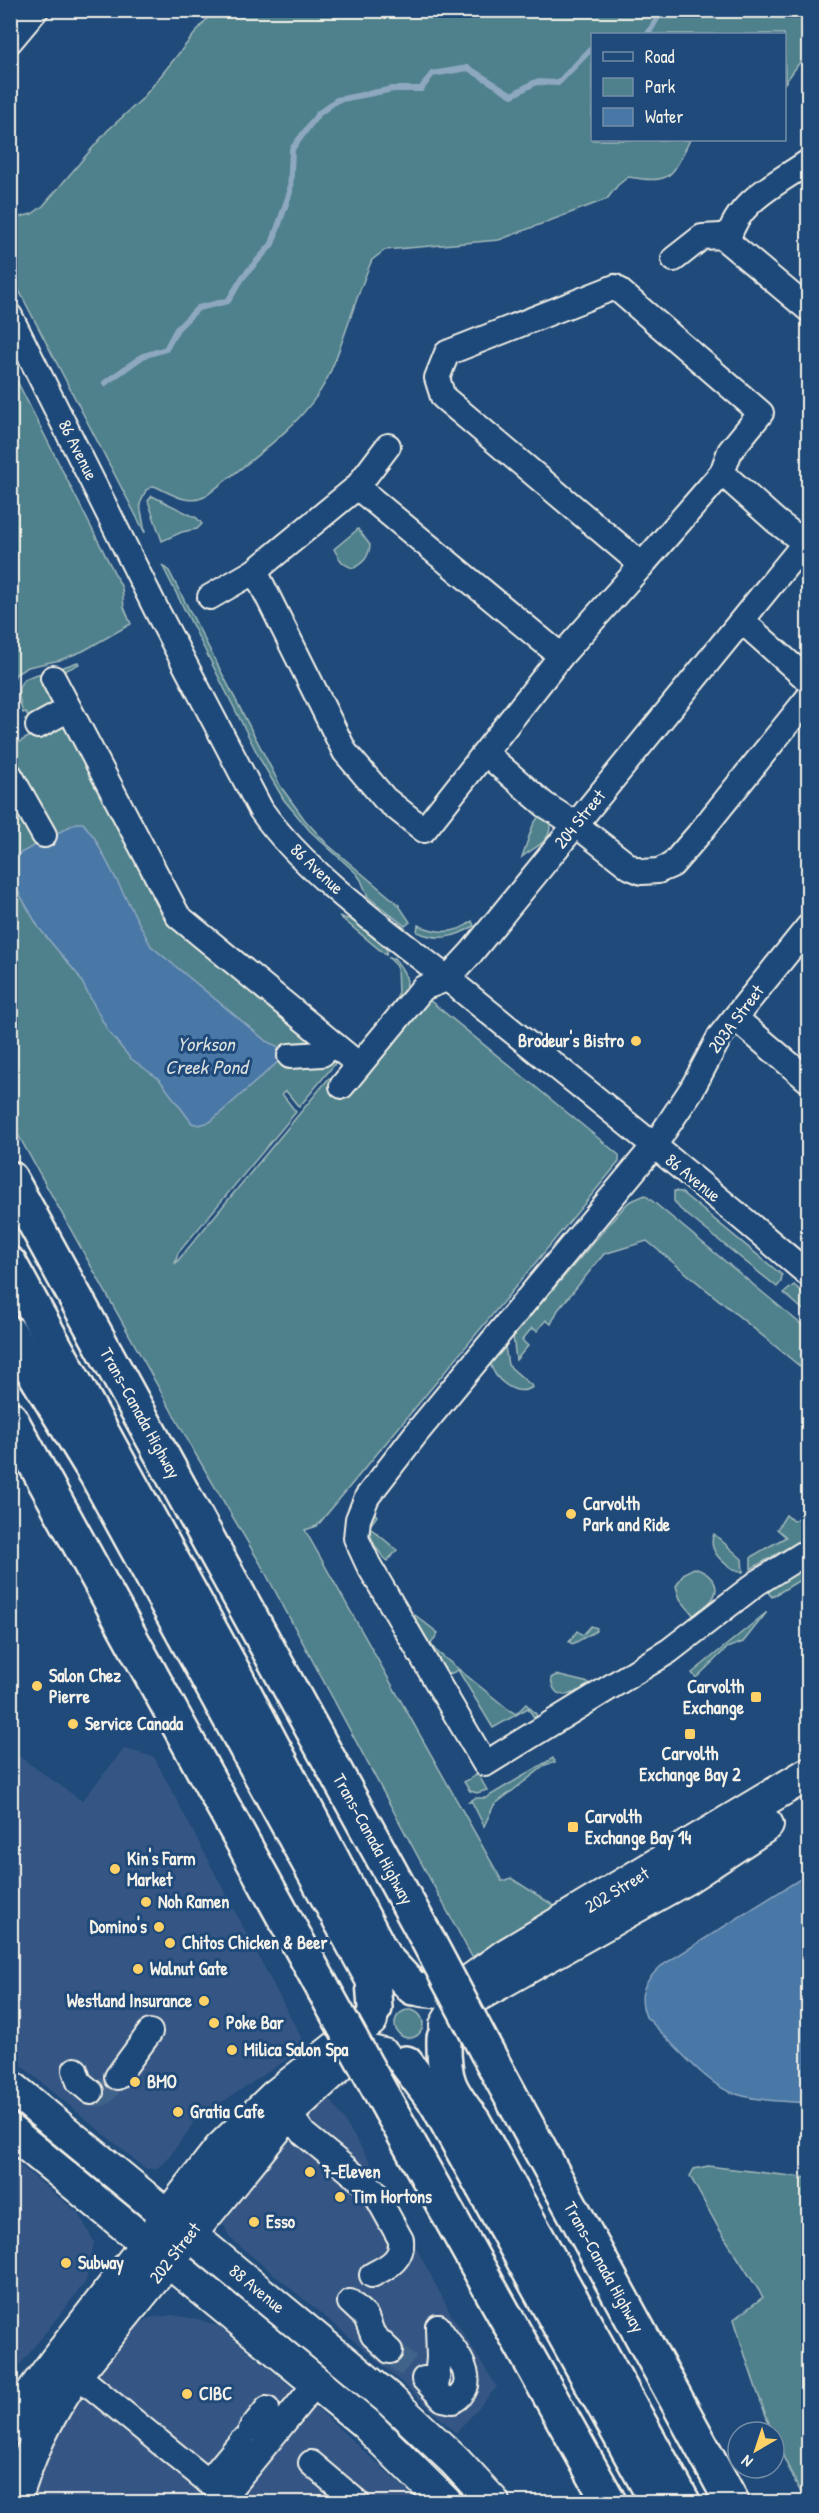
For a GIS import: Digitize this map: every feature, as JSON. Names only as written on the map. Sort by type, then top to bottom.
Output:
[{"type":"highway","name":"Trans-Canada Highway","points":[[10,1178],[424,1933],[732,2502]]},
{"type":"highway","points":[[10,1264],[228,1663],[384,1957],[417,1989]]},
{"type":"highway","points":[[10,1333],[96,1474],[373,1980],[373,2014]]},
{"type":"highway","points":[[10,1418],[324,1990],[609,2502]]},
{"type":"highway","points":[[445,2032],[446,2079],[450,2088],[474,2122],[683,2502]]},
{"type":"highway","points":[[395,2059],[436,2104],[657,2502]]},
{"type":"highway","points":[[621,2298],[749,2502]]},
{"type":"main road","name":"202 Street","points":[[417,1989],[444,1992],[459,1989],[506,1955],[808,1774]]},
{"type":"main road","name":"202 Street","points":[[445,2032],[453,2013],[462,2004],[688,1877],[757,1830],[808,1800]]},
{"type":"main road","points":[[403,1988],[417,1989],[438,2001],[445,2016],[445,2032],[437,2050],[429,2057],[395,2059],[375,2044],[372,2034],[373,2014],[382,1998],[391,1992],[403,1988]]},
{"type":"main road","name":"202 Street","points":[[179,2225],[220,2149],[276,2096],[373,2014]]},
{"type":"main road","name":"202 Street","points":[[15,2502],[40,2435],[56,2403],[158,2252],[179,2225],[292,2109],[348,2058],[367,2051],[395,2059]]},
{"type":"main road","name":"88 Avenue","points":[[10,2086],[388,2398],[455,2461],[493,2502]]},
{"type":"main road","name":"88 Avenue","points":[[10,2131],[364,2422],[445,2502]]},
{"type":"main road","name":"202 Street","points":[[10,2428],[34,2390],[158,2252]]},
{"type":"street","points":[[10,41],[36,10]]},
{"type":"street","points":[[728,240],[730,230],[742,209],[808,162]]},
{"type":"street","points":[[674,259],[702,237],[721,236],[808,309]]},
{"type":"street","points":[[255,571],[345,752],[385,799],[424,830],[561,656],[642,565],[722,473],[730,451],[760,414],[615,287],[447,353],[437,378],[443,397],[642,565]]},
{"type":"street","name":"86 Avenue","points":[[10,316],[158,611],[261,810],[272,826],[314,868],[808,1274]]},
{"type":"street","points":[[210,597],[255,571],[357,487],[388,446]]},
{"type":"street","points":[[722,473],[777,522],[808,542]]},
{"type":"street","points":[[357,487],[561,656]]},
{"type":"street","name":"204 Street","points":[[342,1086],[423,988],[447,979],[490,930],[808,542]]},
{"type":"street","points":[[742,621],[808,680]]},
{"type":"street","points":[[52,678],[178,916],[359,1065]]},
{"type":"street","points":[[485,753],[545,805],[636,869],[642,872],[658,871],[672,865],[808,698]]},
{"type":"street","points":[[38,726],[69,709]]},
{"type":"street","points":[[10,775],[44,835]]},
{"type":"street","name":"203A Street","points":[[808,927],[710,1053],[692,1089],[654,1146],[418,1431],[367,1497],[358,1519],[356,1538],[368,1564],[485,1764],[669,1651],[756,1583],[808,1551]]},
{"type":"street","points":[[735,1018],[808,1080]]},
{"type":"street","points":[[290,1056],[322,1054],[333,1044]]},
{"type":"street","points":[[117,2077],[150,2032]]},
{"type":"street","points":[[75,2070],[79,2082],[91,2092]]},
{"type":"street","points":[[292,2109],[296,2123],[304,2134],[374,2191],[401,2240],[402,2249],[397,2258],[390,2266],[372,2275]]},
{"type":"street","points":[[350,2302],[366,2317],[373,2335],[390,2351]]},
{"type":"street","points":[[76,2374],[221,2496]]},
{"type":"street","points":[[221,2496],[317,2382]]},
{"type":"street","points":[[221,2496],[246,2435],[267,2409]]},
{"type":"street","points":[[311,2463],[357,2502]]},
{"type":"shaded area","name":"Walnut Gate","points":[[124,1749],[154,1757],[306,2047],[198,2118],[165,2162],[157,2168],[146,2169],[11,2057],[10,1750],[82,1801]]},
{"type":"shaded area","points":[[326,2092],[376,2171],[451,2314],[497,2387],[456,2433],[376,2359],[230,2238],[222,2221],[224,2206]]},
{"type":"shaded area","points":[[11,2158],[79,2214],[94,2242],[86,2281],[11,2376]]},
{"type":"shaded area","points":[[172,2315],[198,2319],[219,2327],[318,2409],[419,2502],[30,2502],[54,2441],[77,2398],[130,2330],[149,2318]]},
{"type":"green space","points":[[213,11],[808,11],[808,51],[786,82],[786,33],[591,33],[591,141],[689,141],[674,170],[654,180],[628,177],[607,199],[499,240],[385,250],[372,260],[328,377],[318,395],[305,411],[273,442],[206,496],[193,500],[154,486],[146,490],[140,504],[145,533],[11,275],[11,219],[32,214],[43,206],[107,131],[142,99]]},
{"type":"green space","points":[[11,369],[122,588],[124,607],[131,624],[83,651],[60,660],[28,667],[16,674],[11,684]]},
{"type":"green space","points":[[152,496],[197,518],[202,524],[197,529],[182,532],[162,541],[148,501]]},
{"type":"green space","points":[[358,529],[370,545],[365,559],[354,568],[342,562],[334,549]]},
{"type":"green space","points":[[162,565],[169,571],[281,787],[305,820],[328,845],[398,904],[410,922],[405,926],[368,897],[356,873],[310,831],[284,800],[261,761]]},
{"type":"green space","points":[[78,662],[79,664],[47,680],[56,704],[27,723],[25,719],[28,717],[26,712],[23,713],[19,694],[19,687],[22,683],[32,676]]},
{"type":"green space","points":[[63,723],[95,780],[156,904],[172,928],[306,1036],[313,1047],[336,1059],[334,1065],[299,1107],[286,1091],[282,1094],[296,1112],[178,1253],[175,1264],[329,1078],[334,1082],[428,999],[619,1155],[619,1162],[317,1526],[305,1530],[502,1881],[511,1878],[556,1907],[472,1957],[260,1563],[196,1455],[11,1122],[11,746],[54,724]]},
{"type":"green space","points":[[539,816],[550,822],[548,835],[542,843],[522,857],[533,825]]},
{"type":"green space","points":[[339,916],[352,918],[387,950],[386,955]]},
{"type":"green space","points":[[472,921],[474,926],[453,936],[432,937],[417,932],[418,925],[432,930],[453,931]]},
{"type":"green space","points":[[389,958],[394,958],[407,981],[398,1005],[394,1002],[398,995],[397,966]]},
{"type":"green space","points":[[674,1191],[681,1192],[782,1275],[777,1287],[680,1209],[674,1201]]},
{"type":"green space","points":[[645,1195],[808,1330],[808,1373],[647,1241],[604,1254],[558,1310],[551,1324],[546,1320],[537,1331],[532,1328],[522,1340],[528,1346],[516,1360],[513,1336],[623,1208],[629,1202]]},
{"type":"green space","points":[[794,1285],[808,1297],[808,1314],[784,1293]]},
{"type":"green space","points":[[504,1340],[508,1365],[533,1387],[526,1390],[513,1389],[501,1381],[492,1369],[490,1362]]},
{"type":"green space","points":[[373,1511],[377,1516],[369,1527],[369,1512]]},
{"type":"green space","points":[[808,1513],[808,1536],[751,1569],[751,1558],[754,1555],[786,1537],[777,1529],[786,1515],[793,1521]]},
{"type":"green space","points":[[369,1527],[397,1550],[387,1561],[374,1545]]},
{"type":"green space","points":[[714,1534],[742,1559],[743,1572],[725,1563],[715,1553],[712,1540]]},
{"type":"green space","points":[[808,1567],[808,1575],[772,1597],[768,1592],[782,1581]]},
{"type":"green space","points":[[694,1568],[709,1576],[716,1589],[712,1599],[694,1616],[680,1599],[676,1586],[684,1573]]},
{"type":"green space","points":[[767,1612],[743,1642],[727,1648],[696,1678],[692,1673]]},
{"type":"green space","points":[[415,1615],[438,1633],[431,1644],[435,1650],[509,1710],[516,1714],[526,1704],[537,1718],[535,1719],[528,1708],[493,1728],[458,1670],[446,1674],[413,1617]]},
{"type":"green space","points":[[591,1626],[597,1628],[596,1631],[573,1644],[569,1642],[577,1631],[583,1635]]},
{"type":"green space","points":[[556,1675],[591,1684],[572,1694],[561,1694],[556,1692],[553,1686],[551,1678]]},
{"type":"green space","points":[[553,1758],[555,1763],[547,1764],[494,1805],[484,1826],[472,1802],[469,1802],[475,1798],[486,1798]]},
{"type":"green space","points":[[478,1774],[487,1790],[477,1793],[470,1791],[464,1782]]},
{"type":"green space","points":[[409,2010],[419,2014],[423,2024],[419,2034],[409,2038],[399,2034],[395,2024],[399,2014]]},
{"type":"green space","points":[[708,2166],[808,2178],[808,2502],[786,2462],[786,2420],[768,2420],[734,2319],[763,2297],[718,2227],[690,2176],[694,2169]]},
{"type":"water","name":"Yorkson Creek Pond","points":[[76,823],[83,823],[94,837],[151,946],[266,1041],[289,1052],[288,1058],[278,1062],[210,1122],[199,1125],[192,1123],[159,1079],[130,1058],[108,1031],[78,975],[39,928],[11,879],[10,860],[13,857]]},
{"type":"water","points":[[808,1874],[808,2103],[759,2099],[730,2092],[709,2079],[646,2017],[642,1995],[646,1983],[661,1966]]},
{"type":"waterway","points":[[649,33],[662,10]]},
{"type":"waterway","points":[[105,383],[143,356],[166,349],[177,329],[198,308],[228,301],[243,277],[272,244],[290,192],[292,149],[318,114],[337,100],[393,89],[421,89],[432,74],[468,68],[512,95],[536,82],[558,83],[591,49]]},
{"type":"tunnel","points":[[91,2092],[95,2095],[103,2093],[117,2077]]},
{"type":"tunnel","points":[[390,2351],[424,2379]]},
{"type":"place","name":"Brodeur's Bistro","points":[[636,1041]]},
{"type":"place","name":"Carvolth Park and Ride","points":[[571,1514]]},
{"type":"place","name":"Salon Chez Pierre","points":[[37,1686]]},
{"type":"place","name":"Carvolth Exchange","points":[[756,1697]]},
{"type":"place","name":"Service Canada","points":[[73,1724]]},
{"type":"place","name":"Carvolth Exchange Bay 2","points":[[690,1734]]},
{"type":"place","name":"Carvolth Exchange Bay 14","points":[[573,1827]]},
{"type":"place","name":"Kin's Farm Market","points":[[115,1869]]},
{"type":"place","name":"Noh Ramen","points":[[146,1902]]},
{"type":"place","name":"Domino's","points":[[159,1927]]},
{"type":"place","name":"Chitos Chicken & Beer","points":[[170,1943]]},
{"type":"place","name":"Walnut Gate","points":[[138,1969]]},
{"type":"place","name":"Westland Insurance","points":[[204,2001]]},
{"type":"place","name":"Poke Bar","points":[[214,2023]]},
{"type":"place","name":"Milica Salon Spa","points":[[232,2050]]},
{"type":"place","name":"BMO","points":[[135,2082]]},
{"type":"place","name":"Gratia Cafe","points":[[178,2112]]},
{"type":"place","name":"7-Eleven","points":[[310,2172]]},
{"type":"place","name":"Tim Hortons","points":[[340,2197]]},
{"type":"place","name":"Esso","points":[[254,2222]]},
{"type":"place","name":"Subway","points":[[66,2263]]},
{"type":"place","name":"CIBC","points":[[187,2394]]}]
